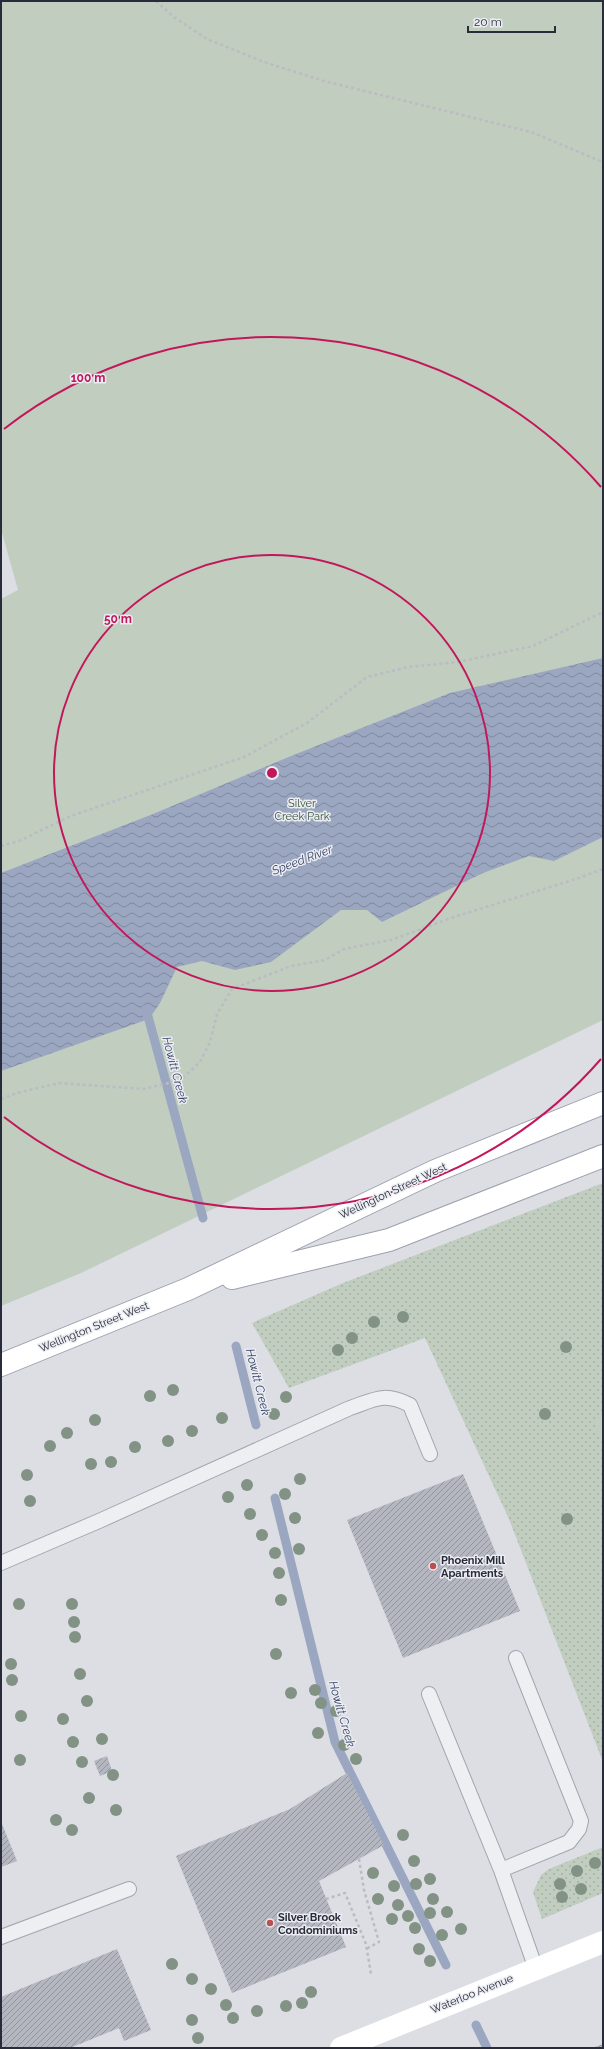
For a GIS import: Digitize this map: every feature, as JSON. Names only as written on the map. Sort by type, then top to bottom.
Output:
[{"type":"main road","name":"Wellington Street West","points":[[1,1365],[188,1289],[435,1171],[603,1103]]},
{"type":"main road","name":"Wellington Street West","points":[[188,1289],[389,1240],[603,1156]]},
{"type":"main road","name":"Waterloo Avenue","points":[[341,2048],[603,1942]]},
{"type":"lane","points":[[1,1563],[99,1521],[350,1408],[379,1398],[390,1397],[410,1405],[430,1454]]},
{"type":"lane","points":[[501,1870],[569,1842],[579,1829],[581,1821],[516,1658]]},
{"type":"lane","points":[[429,1694],[501,1870],[536,1969]]},
{"type":"lane","points":[[1,1936],[128,1889]]},
{"type":"path","points":[[156,1],[174,17],[207,39],[264,62],[324,81],[531,132],[603,162]]},
{"type":"path","points":[[1,846],[19,841],[71,816],[244,757],[307,723],[366,676],[408,667],[458,662],[533,646],[603,612]]},
{"type":"path","points":[[1,1099],[17,1093],[59,1083],[144,1089],[181,1080],[200,1062],[210,1042],[217,1014],[232,989],[290,966],[325,960],[344,949],[392,940],[454,917],[579,878],[603,869]]},
{"type":"path","points":[[360,1859],[364,1890],[379,1942],[366,1949]]},
{"type":"path","points":[[326,1899],[345,1893],[366,1949],[371,1974]]},
{"type":"green space","name":"Silver Creek Park","points":[[1,1],[603,1],[603,1020],[81,1273],[1,1306],[1,599],[18,590],[1,529]]},
{"type":"green space","points":[[603,1183],[603,1762],[509,1519],[425,1338],[289,1388],[252,1323],[343,1283]]},
{"type":"green space","points":[[603,1415],[603,1445],[593,1420]]},
{"type":"green space","points":[[603,1847],[603,1893],[542,1919],[533,1892],[541,1875],[549,1869]]},
{"type":"water","name":"Speed River","points":[[603,658],[603,837],[554,861],[529,856],[483,873],[382,922],[367,910],[341,910],[271,962],[235,970],[202,961],[177,967],[160,1003],[149,1019],[1,1071],[1,873],[153,814],[291,756],[450,693]]},
{"type":"building","name":"Phoenix Mill Apartments","points":[[463,1474],[520,1611],[403,1658],[347,1520]]},
{"type":"building","points":[[107,1756],[112,1771],[100,1776],[94,1761]]},
{"type":"building","name":"Silver Brook Condominiums","points":[[347,1773],[384,1845],[319,1881],[346,1947],[232,1993],[176,1856],[290,1809]]},
{"type":"building","points":[[2,1824],[17,1861],[1,1867],[1,1825]]},
{"type":"building","points":[[117,1949],[151,2030],[124,2041],[119,2028],[70,2048],[3,2048],[1,2044],[1,1997]]},
{"type":"building","points":[[603,2044],[603,2048],[592,2048]]},
{"type":"waterway","name":"Howitt Creek","points":[[146,1009],[203,1218]]},
{"type":"waterway","name":"Howitt Creek","points":[[236,1346],[256,1425]]},
{"type":"waterway","name":"Howitt Creek","points":[[275,1498],[335,1742],[446,1965]]},
{"type":"waterway","name":"Howitt Creek","points":[[476,2025],[487,2048]]},
{"type":"place","name":"Phoenix Mill Apartments","points":[[433,1566]]},
{"type":"place","name":"Silver Brook Condominiums","points":[[270,1923]]}]
